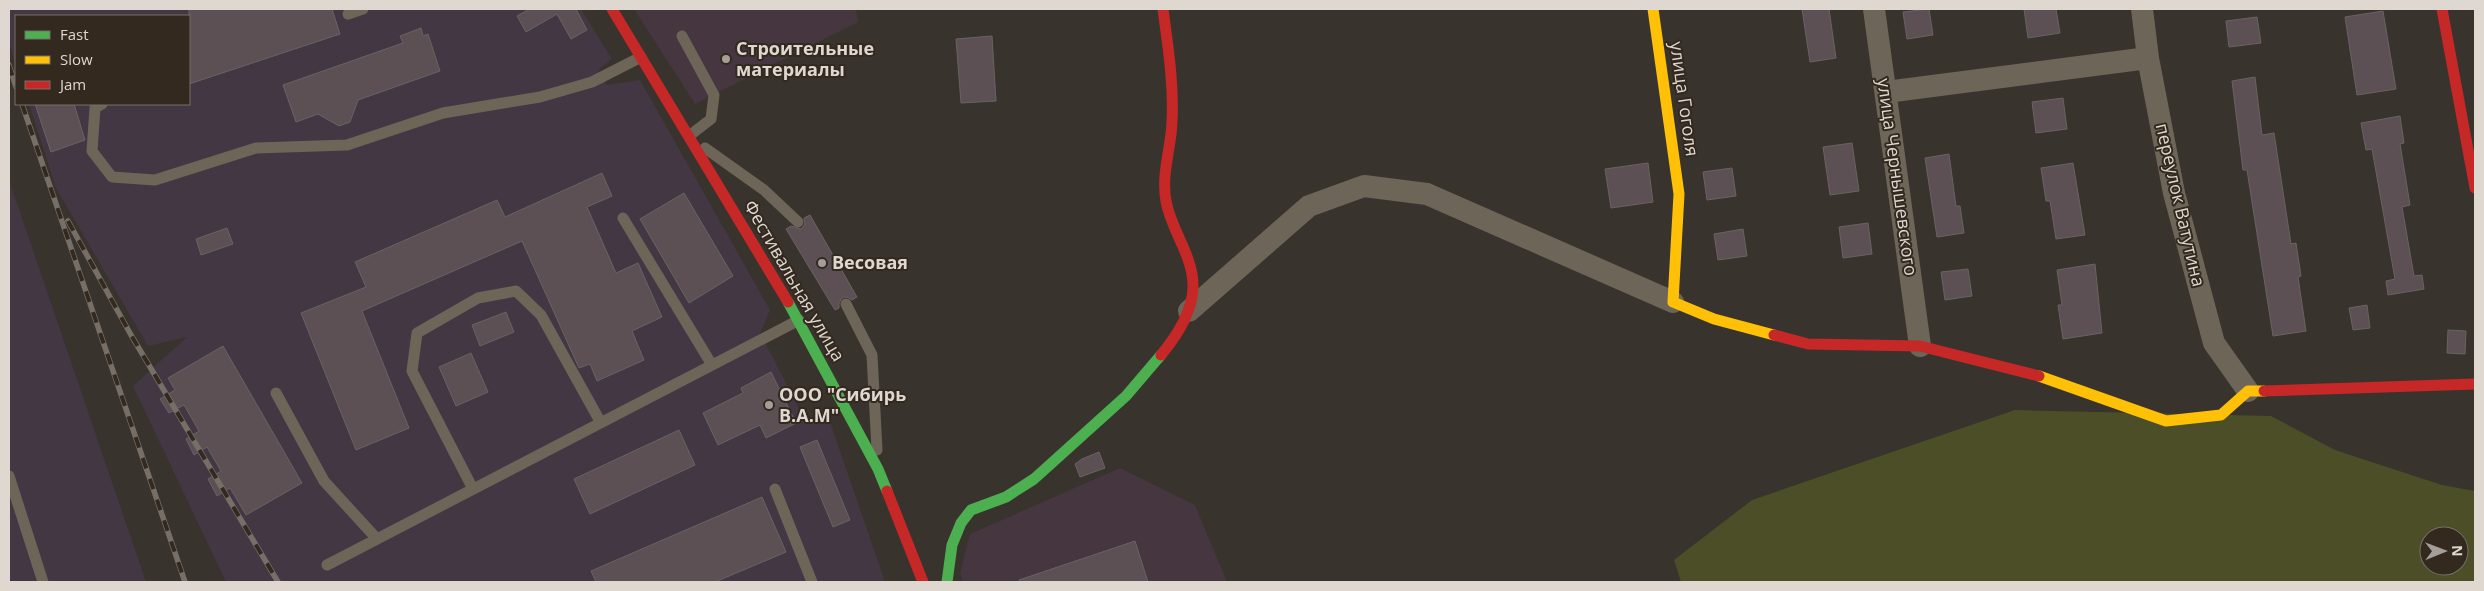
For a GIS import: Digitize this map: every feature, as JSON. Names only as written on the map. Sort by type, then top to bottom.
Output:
[{"type":"street","name":"Фестивальная улица","points":[[612,9],[799,320],[878,469],[924,582]]},
{"type":"street","points":[[1163,9],[1171,65],[1172,107],[1172,124],[1165,166],[1166,202],[1191,267],[1193,288],[1189,311]]},
{"type":"street","name":"улица Гоголя","points":[[1653,9],[1680,194],[1673,302]]},
{"type":"street","name":"улица Чернышевского","points":[[1874,9],[1920,346]]},
{"type":"street","name":"переулок Ватутина","points":[[2142,9],[2148,58],[2174,193],[2214,343],[2248,391]]},
{"type":"street","points":[[2442,9],[2475,188]]},
{"type":"street","points":[[1886,92],[2148,58]]},
{"type":"street","points":[[947,582],[952,545],[960,523],[971,510],[1006,496],[1034,480],[1076,443],[1126,396],[1163,352],[1189,311],[1308,206],[1364,186],[1426,194],[1714,319],[1808,344],[1920,346],[2048,378],[2166,421],[2221,415],[2248,391],[2475,384]]},
{"type":"lane","points":[[348,14],[363,9]]},
{"type":"lane","points":[[682,36],[714,95],[711,120],[689,136],[764,190],[798,222]]},
{"type":"lane","points":[[100,105],[95,108],[92,151],[112,177],[155,180],[256,148],[347,145],[443,113],[540,97],[603,78],[641,57]]},
{"type":"lane","points":[[623,218],[712,365]]},
{"type":"lane","points":[[473,489],[412,371],[417,334],[478,298],[516,291],[541,315],[601,423]]},
{"type":"lane","points":[[846,304],[872,355],[878,469]]},
{"type":"lane","points":[[326,565],[799,320]]},
{"type":"lane","points":[[276,393],[324,481],[377,539]]},
{"type":"lane","points":[[9,476],[43,582]]},
{"type":"lane","points":[[775,489],[812,582]]},
{"type":"shaded area","points":[[9,9],[581,9],[612,59],[598,70],[607,85],[640,80],[770,310],[760,333],[806,422],[827,413],[885,582],[226,582],[133,386],[187,337],[148,346],[56,188],[29,105],[190,105],[190,15],[15,15],[15,63],[9,43]]},
{"type":"shaded area","name":"Строительные материалы","points":[[634,9],[856,9],[858,22],[695,104]]},
{"type":"shaded area","points":[[9,180],[146,582],[9,582]]},
{"type":"shaded area","points":[[1120,468],[1195,505],[1227,582],[963,582],[960,573],[970,534]]},
{"type":"green space","points":[[2015,410],[2271,416],[2335,450],[2442,485],[2475,491],[2475,582],[1681,582],[1674,560],[1752,500]]},
{"type":"building","points":[[189,9],[332,9],[340,34],[190,84]]},
{"type":"building","points":[[530,9],[576,9],[587,30],[571,39],[557,14],[526,32],[517,16]]},
{"type":"building","points":[[1802,9],[1829,9],[1836,58],[1810,62]]},
{"type":"building","points":[[1929,9],[1933,35],[1907,39],[1903,12]]},
{"type":"building","points":[[2024,9],[2056,9],[2060,33],[2028,38]]},
{"type":"building","points":[[2383,11],[2396,89],[2357,95],[2345,17]]},
{"type":"building","points":[[2257,17],[2261,43],[2229,47],[2226,21]]},
{"type":"building","points":[[421,28],[423,36],[428,34],[440,71],[358,100],[350,122],[339,126],[318,114],[296,122],[283,85],[403,43],[400,36]]},
{"type":"building","points":[[992,36],[996,101],[961,103],[956,39]]},
{"type":"building","points":[[2255,77],[2262,135],[2274,133],[2291,244],[2296,243],[2301,276],[2298,277],[2306,331],[2273,336],[2247,170],[2243,170],[2232,81]]},
{"type":"building","points":[[2063,98],[2067,129],[2036,133],[2032,102]]},
{"type":"building","points":[[35,105],[74,105],[85,140],[51,152]]},
{"type":"building","points":[[2400,116],[2404,143],[2400,144],[2410,205],[2402,207],[2414,276],[2422,275],[2424,289],[2388,295],[2386,281],[2395,279],[2372,149],[2366,150],[2361,123]]},
{"type":"building","points":[[1852,143],[1859,191],[1830,195],[1823,147]]},
{"type":"building","points":[[1949,154],[1956,206],[1960,206],[1964,233],[1937,237],[1925,158]]},
{"type":"building","points":[[1648,163],[1653,202],[1611,208],[1605,169]]},
{"type":"building","points":[[2073,163],[2085,235],[2056,239],[2050,201],[2046,201],[2041,168]]},
{"type":"building","points":[[1732,168],[1736,196],[1707,200],[1703,172]]},
{"type":"building","points":[[602,173],[612,196],[587,207],[616,273],[638,263],[662,317],[632,331],[644,360],[597,381],[590,364],[579,368],[522,241],[362,311],[409,428],[356,450],[301,313],[366,287],[355,262],[497,200],[505,217]]},
{"type":"building","points":[[684,193],[733,276],[689,303],[640,219]]},
{"type":"building","name":"Весовая","points":[[810,215],[857,297],[852,300],[847,297],[842,298],[839,308],[835,310],[786,229],[791,226],[801,229],[805,224],[804,218]]},
{"type":"building","points":[[1868,223],[1872,254],[1843,258],[1839,227]]},
{"type":"building","points":[[227,228],[233,244],[201,255],[196,239]]},
{"type":"building","points":[[1743,229],[1747,256],[1718,260],[1714,234]]},
{"type":"building","points":[[2095,264],[2102,333],[2063,339],[2058,305],[2062,305],[2057,270]]},
{"type":"building","points":[[1968,269],[1972,296],[1945,300],[1941,272]]},
{"type":"building","points":[[2367,305],[2370,328],[2353,330],[2349,308]]},
{"type":"building","points":[[506,312],[514,332],[480,346],[472,325]]},
{"type":"building","points":[[2448,330],[2466,331],[2465,354],[2447,353]]},
{"type":"building","points":[[223,346],[302,483],[246,515],[230,488],[217,496],[208,479],[221,471],[207,447],[194,455],[186,439],[199,431],[184,405],[169,413],[160,399],[175,390],[168,378]]},
{"type":"building","points":[[471,353],[488,392],[456,406],[439,367]]},
{"type":"building","points":[[771,372],[796,423],[766,438],[760,425],[718,445],[703,413],[743,393],[741,388]]},
{"type":"building","points":[[679,430],[695,465],[590,514],[574,479]]},
{"type":"building","points":[[817,440],[850,520],[833,527],[800,447]]},
{"type":"building","points":[[1099,452],[1105,468],[1080,477],[1075,464]]},
{"type":"building","points":[[762,497],[786,552],[715,582],[596,582],[591,571]]},
{"type":"building","points":[[1135,541],[1148,582],[1020,582],[1019,580]]},
{"type":"railway","points":[[9,65],[15,84]]},
{"type":"railway","points":[[22,105],[185,582]]},
{"type":"railway","points":[[68,221],[131,335],[278,582]]},
{"type":"traffic: fast","points":[[788,302],[878,469],[887,491]]},
{"type":"traffic: fast","points":[[947,582],[952,545],[961,523],[971,510],[1006,497],[1034,479],[1126,396],[1161,355]]},
{"type":"traffic: slow","points":[[1653,9],[1679,194],[1673,302],[1714,319],[1774,335]]},
{"type":"traffic: slow","points":[[2039,376],[2166,421],[2221,415],[2248,391],[2264,391]]},
{"type":"traffic: jam","points":[[612,9],[788,302]]},
{"type":"traffic: jam","points":[[1161,355],[1182,324],[1190,306],[1193,288],[1190,265],[1172,223],[1166,201],[1165,171],[1171,132],[1172,94],[1163,9]]},
{"type":"traffic: jam","points":[[2442,9],[2475,188]]},
{"type":"traffic: jam","points":[[1774,335],[1808,344],[1920,346],[2039,376]]},
{"type":"traffic: jam","points":[[2264,391],[2475,384]]},
{"type":"traffic: jam","points":[[887,491],[923,582]]},
{"type":"place","name":"Строительные материалы","points":[[726,59]]},
{"type":"place","name":"Весовая","points":[[822,263]]},
{"type":"place","name":"ООО \"Сибирь В.А.М\"","points":[[769,405]]}]
